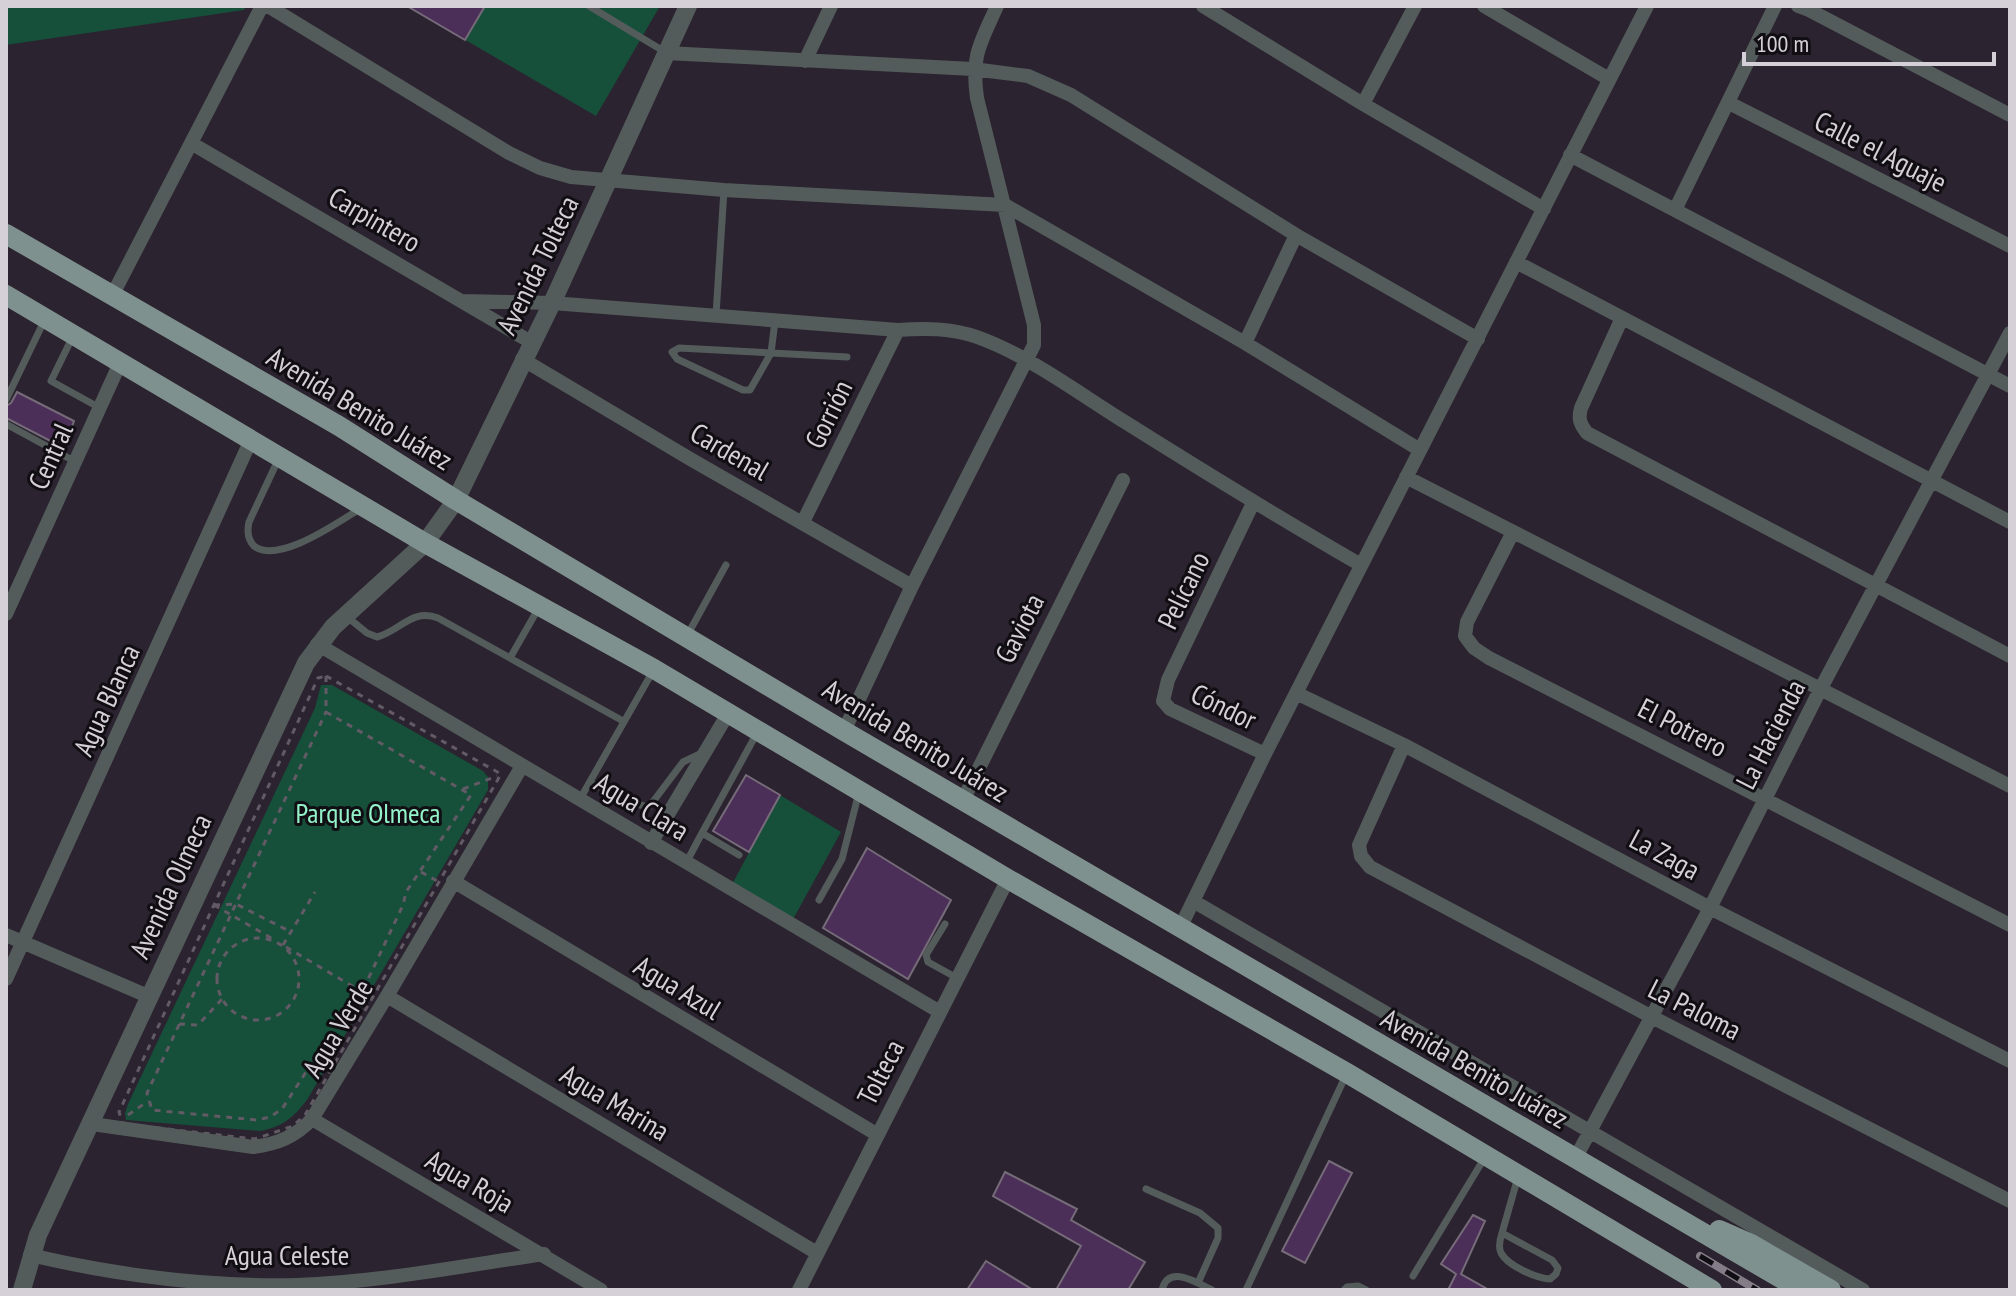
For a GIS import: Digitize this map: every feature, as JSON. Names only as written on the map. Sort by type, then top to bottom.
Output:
[{"type":"main road","name":"Avenida Benito Juárez","points":[[6,234],[339,426],[456,500],[844,731],[1801,1290]]},
{"type":"main road","points":[[6,295],[250,442],[729,712],[1008,879],[1347,1073],[1712,1290]]},
{"type":"main road","points":[[1667,1213],[1713,1227],[1751,1244],[1831,1290]]},
{"type":"main road","points":[[1667,1264],[1697,1290]]},
{"type":"main road","points":[[1667,1264],[1729,1290]]},
{"type":"street","points":[[113,294],[262,6]]},
{"type":"street","points":[[268,6],[509,153],[540,168],[571,177],[724,190],[1005,205],[1245,343],[1420,450]]},
{"type":"street","name":"Avenida Tolteca","points":[[425,543],[456,500],[552,303],[688,6]]},
{"type":"street","points":[[805,61],[831,6]]},
{"type":"street","points":[[844,731],[912,586],[1034,345],[1034,325],[977,98],[973,69],[997,6]]},
{"type":"street","points":[[1203,6],[1544,209]]},
{"type":"street","points":[[1363,104],[1415,6]]},
{"type":"street","points":[[1484,6],[1609,79]]},
{"type":"street","points":[[1180,928],[1265,754],[1647,6]]},
{"type":"street","points":[[1675,210],[1775,6]]},
{"type":"street","points":[[1798,6],[2010,115]]},
{"type":"street","points":[[666,53],[973,69],[1028,76],[1071,95],[1296,235],[1478,339]]},
{"type":"street","name":"Calle el Aguaje","points":[[1729,103],[2010,246]]},
{"type":"street","name":"Carpintero","points":[[191,143],[462,301],[527,351]]},
{"type":"street","points":[[1570,155],[2010,386]]},
{"type":"street","points":[[1245,343],[1296,235]]},
{"type":"street","points":[[1516,262],[2010,522]]},
{"type":"street","points":[[462,301],[552,303],[898,330],[952,330],[978,338],[1027,361],[1253,503],[1361,565]]},
{"type":"street","points":[[1622,318],[1578,416],[1587,433],[2010,656]]},
{"type":"street","name":"Gorrión","points":[[803,522],[898,330]]},
{"type":"street","name":"La Hacienda","points":[[1575,1159],[1710,908],[1820,690],[2010,333]]},
{"type":"street","name":"Cardenal","points":[[527,351],[692,460],[912,586]]},
{"type":"street","name":"Central","points":[[6,614],[120,363]]},
{"type":"street","name":"Agua Blanca","points":[[6,979],[250,442]]},
{"type":"street","points":[[1406,477],[2010,786]]},
{"type":"street","name":"Gaviota","points":[[963,800],[1123,480]]},
{"type":"street","name":"Pelícano","points":[[1163,701],[1168,680],[1253,503]]},
{"type":"street","name":"El Potrero","points":[[1513,532],[1467,622],[1465,636],[1474,648],[2010,925]]},
{"type":"street","name":"Avenida Olmeca","points":[[22,1290],[30,1255],[293,686],[317,644],[425,543]]},
{"type":"street","name":"Agua Clara","points":[[317,644],[940,1012]]},
{"type":"street","name":"La Zaga","points":[[1296,693],[1404,745],[1710,908],[2010,1061]]},
{"type":"street","name":"Cóndor","points":[[1163,701],[1170,709],[1265,754]]},
{"type":"street","points":[[651,843],[729,712]]},
{"type":"street","name":"La Paloma","points":[[1404,745],[1359,845],[1361,856],[1370,867],[1652,1017],[2010,1201]]},
{"type":"street","name":"Agua Verde","points":[[92,1124],[253,1147],[272,1145],[289,1138],[306,1119],[446,882],[522,766]]},
{"type":"street","name":"Tolteca","points":[[801,1289],[1008,879]]},
{"type":"street","name":"Agua Azul","points":[[446,882],[878,1135]]},
{"type":"street","points":[[1193,901],[1863,1290]]},
{"type":"street","points":[[6,935],[150,997]]},
{"type":"street","name":"Agua Marina","points":[[380,997],[817,1253]]},
{"type":"street","name":"Agua Roja","points":[[306,1119],[544,1254],[601,1290]]},
{"type":"street","name":"Agua Celeste","points":[[30,1255],[81,1266],[173,1278],[295,1285],[357,1281],[544,1254]]},
{"type":"lane","points":[[589,6],[666,53]]},
{"type":"lane","points":[[715,317],[724,190]]},
{"type":"lane","points":[[6,400],[45,317]]},
{"type":"lane","points":[[775,321],[771,353],[750,390],[743,390],[677,359],[672,352],[679,348],[771,353],[847,357]]},
{"type":"lane","points":[[73,334],[51,381],[100,408]]},
{"type":"lane","points":[[6,424],[76,462]]},
{"type":"lane","points":[[279,458],[249,522],[247,531],[254,546],[262,550],[282,550],[324,531],[364,506]]},
{"type":"lane","points":[[687,636],[726,565]]},
{"type":"lane","points":[[510,658],[540,607]]},
{"type":"lane","points":[[345,616],[377,637],[416,616],[427,614],[623,721]]},
{"type":"lane","points":[[580,800],[654,669]]},
{"type":"lane","points":[[686,863],[759,730]]},
{"type":"lane","points":[[590,782],[627,802],[649,807],[683,762],[705,752]]},
{"type":"lane","points":[[819,900],[842,859],[860,790]]},
{"type":"lane","points":[[702,833],[739,855]]},
{"type":"lane","points":[[945,924],[926,955],[928,962],[959,979]]},
{"type":"lane","points":[[1246,1290],[1347,1073]]},
{"type":"lane","points":[[1413,1276],[1486,1156]]},
{"type":"lane","points":[[1502,1233],[1552,1260],[1558,1268],[1556,1274],[1550,1279],[1541,1279],[1508,1261],[1500,1252],[1502,1233],[1519,1176]]},
{"type":"lane","points":[[1146,1189],[1200,1213],[1218,1228],[1218,1238],[1198,1283]]},
{"type":"lane","points":[[1162,1290],[1170,1276],[1180,1276],[1212,1290]]},
{"type":"lane","points":[[1344,1290],[1358,1286],[1366,1290]]},
{"type":"path","points":[[326,676],[326,712],[147,1093],[152,1110],[241,1120],[270,1117],[282,1109],[349,1006],[362,992],[403,905],[406,892],[471,795],[326,712]]},
{"type":"path","points":[[306,1119],[255,1139],[123,1124],[119,1112],[318,678],[326,676],[501,774]]},
{"type":"path","points":[[462,789],[501,774]]},
{"type":"path","points":[[306,1119],[305,1115],[380,997],[446,882],[501,774]]},
{"type":"path","points":[[420,871],[446,882]]},
{"type":"path","points":[[283,945],[315,892]]},
{"type":"path","points":[[214,905],[236,904],[291,932]]},
{"type":"path","points":[[214,905],[362,992],[380,997]]},
{"type":"path","points":[[256,938],[283,946],[298,968],[296,994],[280,1014],[254,1020],[231,1009],[223,998],[218,986],[218,972],[231,948],[243,941],[256,938]]},
{"type":"path","points":[[179,1024],[198,1025],[223,998]]},
{"type":"path","points":[[121,1119],[149,1100]]},
{"type":"path","points":[[294,1111],[306,1119]]},
{"type":"green space","points":[[6,6],[246,6],[244,10],[6,45]]},
{"type":"green space","points":[[407,6],[660,6],[596,116]]},
{"type":"green space","name":"Parque Olmeca","points":[[321,685],[332,685],[483,771],[488,777],[488,790],[307,1100],[292,1117],[260,1131],[126,1120],[128,1104],[315,708]]},
{"type":"green space","points":[[780,795],[841,832],[791,923],[730,888]]},
{"type":"building","points":[[407,6],[485,6],[465,40]]},
{"type":"building","points":[[17,392],[74,421],[64,448],[6,418],[6,406]]},
{"type":"building","points":[[746,775],[780,795],[749,852],[713,831]]},
{"type":"building","points":[[867,848],[951,900],[908,979],[823,928]]},
{"type":"building","points":[[1329,1161],[1352,1173],[1305,1263],[1282,1251]]},
{"type":"building","points":[[1005,1172],[1077,1209],[1071,1220],[1145,1262],[1128,1290],[1056,1290],[1081,1246],[993,1196]]},
{"type":"building","points":[[1473,1215],[1485,1221],[1461,1274],[1489,1290],[1448,1290],[1456,1274],[1441,1264]]},
{"type":"building","points":[[986,1261],[1033,1290],[967,1290]]},
{"type":"railway","points":[[1700,1256],[1757,1290]]}]
